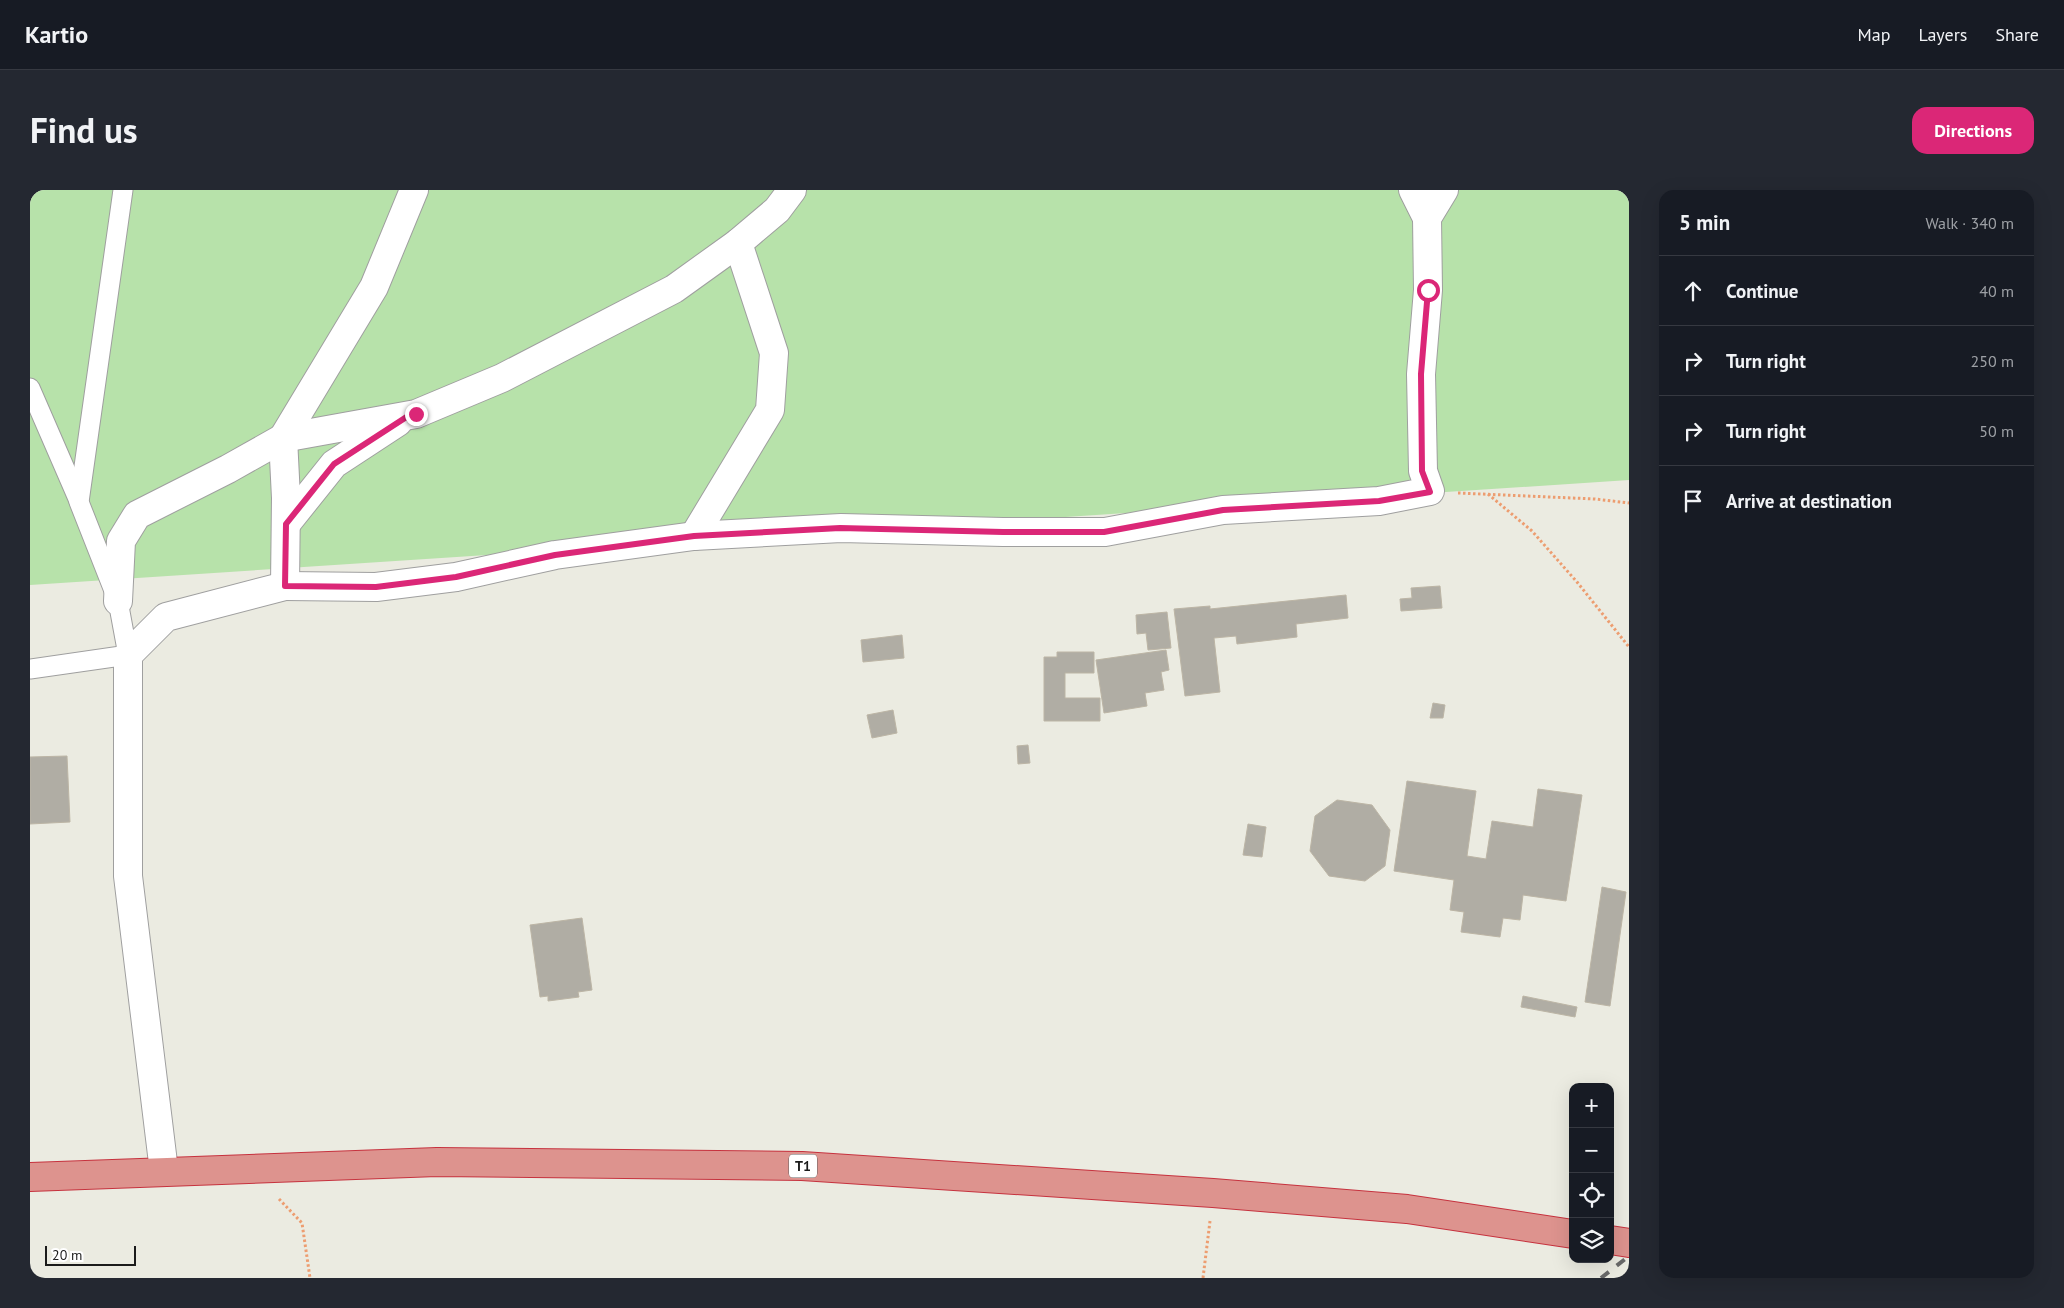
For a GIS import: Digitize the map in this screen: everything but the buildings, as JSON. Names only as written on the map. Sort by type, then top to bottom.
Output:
[{"type":"highway","name":"T1","points":[[30,1177],[437,1162],[802,1166],[1213,1193],[1407,1209],[1569,1233]]},
{"type":"highway","points":[[1614,1241],[1629,1243]]},
{"type":"street","points":[[285,586],[284,438],[374,287],[414,190]]},
{"type":"street","points":[[118,601],[121,541],[137,515],[284,438],[416,414],[502,378],[674,289],[738,243],[777,210],[792,190]]},
{"type":"street","points":[[164,1171],[128,876],[128,655],[166,617],[285,586],[376,587],[456,577],[555,555],[694,536],[840,528],[1003,532],[1104,532],[1223,510],[1379,501],[1430,492],[1422,471],[1421,374],[1428,290],[1427,218],[1413,190]]},
{"type":"street","points":[[1427,218],[1444,190]]},
{"type":"street","points":[[694,536],[770,410],[774,353],[738,243]]},
{"type":"street","points":[[286,524],[334,464],[408,416]]},
{"type":"lane","points":[[79,502],[123,190]]},
{"type":"lane","points":[[30,388],[79,502],[118,601],[128,655],[30,669]]},
{"type":"path","points":[[1430,492],[1595,499],[1629,503]]},
{"type":"path","points":[[1488,494],[1532,531],[1577,582],[1629,647]]},
{"type":"path","points":[[1204,1278],[1213,1193]]},
{"type":"path","points":[[273,1196],[281,1200],[302,1223],[310,1278]]},
{"type":"green space","points":[[30,190],[1629,190],[1629,480],[30,585]]},
{"type":"railway","points":[[1601,1278],[1629,1256]]},
{"type":"route","points":[[416,414],[408,416],[334,464],[286,524],[285,586],[376,587],[456,577],[555,555],[694,536],[840,528],[1003,532],[1104,532],[1223,510],[1379,501],[1430,492],[1422,471],[1421,374],[1428,290]]}]
